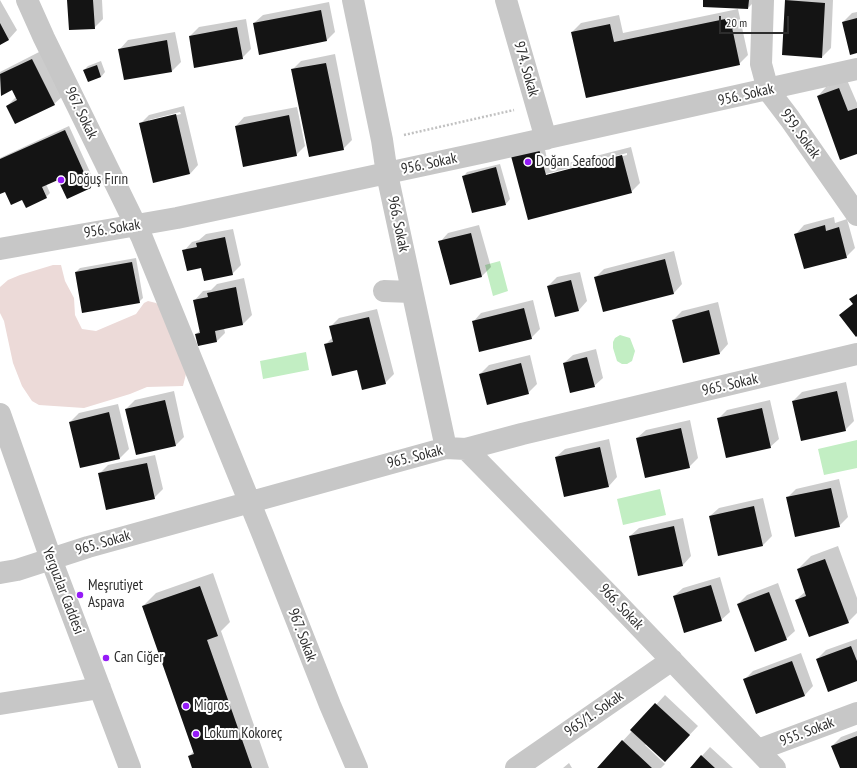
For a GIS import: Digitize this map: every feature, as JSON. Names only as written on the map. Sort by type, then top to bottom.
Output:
[{"type":"street","name":"967. Sokak","points":[[27,0],[44,38],[137,226],[330,705],[357,768]]},
{"type":"street","points":[[44,38],[45,0]]},
{"type":"street","name":"966. Sokak","points":[[353,0],[412,292],[456,449],[672,660],[775,768]]},
{"type":"street","name":"974. Sokak","points":[[506,0],[546,139]]},
{"type":"street","name":"959. Sokak","points":[[763,0],[761,64],[768,90],[857,215]]},
{"type":"street","name":"956. Sokak","points":[[0,249],[137,226],[387,174],[857,69]]},
{"type":"street","points":[[384,291],[412,292]]},
{"type":"street","name":"965. Sokak","points":[[0,573],[17,570],[88,547],[249,502],[456,449],[857,354]]},
{"type":"street","name":"Yerguzlar Caddesi","points":[[0,414],[51,559],[130,768]]},
{"type":"street","name":"965/1. Sokak","points":[[516,768],[672,660]]},
{"type":"street","points":[[0,704],[100,688]]},
{"type":"street","name":"955. Sokak","points":[[758,750],[857,713]]},
{"type":"path","points":[[382,140],[536,105]]},
{"type":"shaded area","points":[[500,261],[508,291],[493,296],[485,265]]},
{"type":"shaded area","points":[[53,265],[61,265],[65,281],[74,298],[75,315],[82,329],[96,331],[136,314],[144,303],[148,301],[156,303],[163,308],[186,374],[183,386],[147,387],[130,394],[84,408],[39,405],[32,401],[22,386],[13,363],[4,321],[0,313],[0,287],[8,280],[20,275]]},
{"type":"shaded area","points":[[620,335],[630,338],[635,351],[632,361],[627,364],[622,364],[617,361],[613,348],[615,338]]},
{"type":"shaded area","points":[[306,352],[309,370],[263,379],[260,361]]},
{"type":"shaded area","points":[[857,440],[857,468],[824,475],[818,449]]},
{"type":"shaded area","points":[[660,489],[666,515],[623,525],[617,499]]},
{"type":"building","points":[[67,0],[93,0],[95,29],[69,30]]},
{"type":"building","points":[[703,0],[749,0],[748,9],[703,7]]},
{"type":"building","points":[[785,0],[825,3],[822,58],[782,55]]},
{"type":"building","points":[[321,10],[327,41],[259,55],[253,23]]},
{"type":"building","points":[[730,18],[740,65],[586,98],[571,32],[610,24],[614,42]]},
{"type":"building","points":[[857,18],[857,53],[850,55],[842,22]]},
{"type":"building","points":[[0,23],[9,40],[0,45]]},
{"type":"building","points":[[237,27],[243,59],[194,68],[189,36]]},
{"type":"building","points":[[167,40],[172,72],[124,80],[118,49]]},
{"type":"building","points":[[32,59],[55,105],[15,124],[6,106],[17,100],[12,90],[1,96],[0,74]]},
{"type":"building","points":[[326,63],[344,150],[309,157],[291,69]]},
{"type":"building","points":[[97,65],[101,77],[88,82],[83,70]]},
{"type":"building","points":[[839,88],[848,111],[857,108],[857,154],[840,160],[817,96]]},
{"type":"building","points":[[176,114],[190,174],[153,183],[139,123]]},
{"type":"building","points":[[289,115],[297,156],[243,167],[235,126]]},
{"type":"building","points":[[65,130],[91,188],[67,199],[58,180],[42,187],[47,198],[26,208],[22,200],[11,205],[5,192],[0,194],[0,159]]},
{"type":"building","points":[[539,149],[546,175],[622,155],[632,193],[528,220],[511,156]]},
{"type":"building","points":[[496,167],[506,205],[472,213],[462,176]]},
{"type":"building","points":[[825,225],[826,231],[839,227],[847,258],[804,269],[794,234]]},
{"type":"building","points":[[471,233],[482,277],[450,285],[438,241]]},
{"type":"building","points":[[225,237],[233,275],[204,281],[201,268],[187,271],[182,250],[197,247],[196,243]]},
{"type":"building","points":[[665,259],[674,294],[603,312],[594,277]]},
{"type":"building","points":[[132,262],[140,303],[82,313],[75,272]]},
{"type":"building","points":[[571,280],[579,311],[555,317],[547,286]]},
{"type":"building","points":[[236,287],[243,325],[215,331],[217,342],[198,346],[195,334],[200,333],[193,300],[208,297],[207,293]]},
{"type":"building","points":[[857,294],[856,337],[839,315],[853,304],[849,299]]},
{"type":"building","points":[[524,308],[532,339],[479,352],[472,321]]},
{"type":"building","points":[[709,310],[720,354],[683,363],[672,320]]},
{"type":"building","points":[[369,317],[386,384],[362,390],[357,370],[332,376],[324,344],[333,342],[329,326]]},
{"type":"building","points":[[587,357],[595,387],[570,393],[563,363]]},
{"type":"building","points":[[521,363],[529,394],[487,405],[479,374]]},
{"type":"building","points":[[837,391],[846,431],[801,441],[792,401]]},
{"type":"building","points":[[165,400],[176,446],[136,455],[125,409]]},
{"type":"building","points":[[762,408],[771,448],[726,458],[717,418]]},
{"type":"building","points":[[109,412],[120,459],[80,468],[69,422]]},
{"type":"building","points":[[681,428],[690,468],[645,478],[636,438]]},
{"type":"building","points":[[600,447],[609,487],[564,497],[555,457]]},
{"type":"building","points":[[147,463],[155,499],[106,510],[98,473]]},
{"type":"building","points":[[831,488],[840,527],[795,537],[786,497]]},
{"type":"building","points":[[754,506],[763,546],[718,556],[709,516]]},
{"type":"building","points":[[674,526],[683,566],[638,576],[629,536]]},
{"type":"building","points":[[825,559],[849,623],[809,637],[795,600],[806,596],[797,569]]},
{"type":"building","points":[[711,585],[722,621],[684,633],[673,596]]},
{"type":"building","points":[[200,586],[218,636],[207,640],[252,768],[192,768],[188,756],[194,754],[142,606]]},
{"type":"building","points":[[769,592],[787,640],[755,652],[737,604]]},
{"type":"building","points":[[851,646],[857,661],[857,681],[828,692],[816,659]]},
{"type":"building","points":[[792,661],[805,696],[756,714],[743,679]]},
{"type":"building","points":[[655,703],[690,735],[665,762],[630,730]]},
{"type":"building","points":[[857,736],[857,768],[840,768],[831,746]]},
{"type":"building","points":[[622,740],[652,768],[597,768]]},
{"type":"building","points":[[701,755],[715,768],[690,768]]},
{"type":"place","name":"Doğan Seafood","points":[[528,162]]},
{"type":"place","name":"Doğuş Fırın","points":[[61,180]]},
{"type":"place","name":"Meşrutiyet Aspava","points":[[80,595]]},
{"type":"place","name":"Can Ciğer","points":[[106,658]]},
{"type":"place","name":"Migros","points":[[186,706]]},
{"type":"place","name":"Lokum Kokoreç","points":[[196,734]]}]
